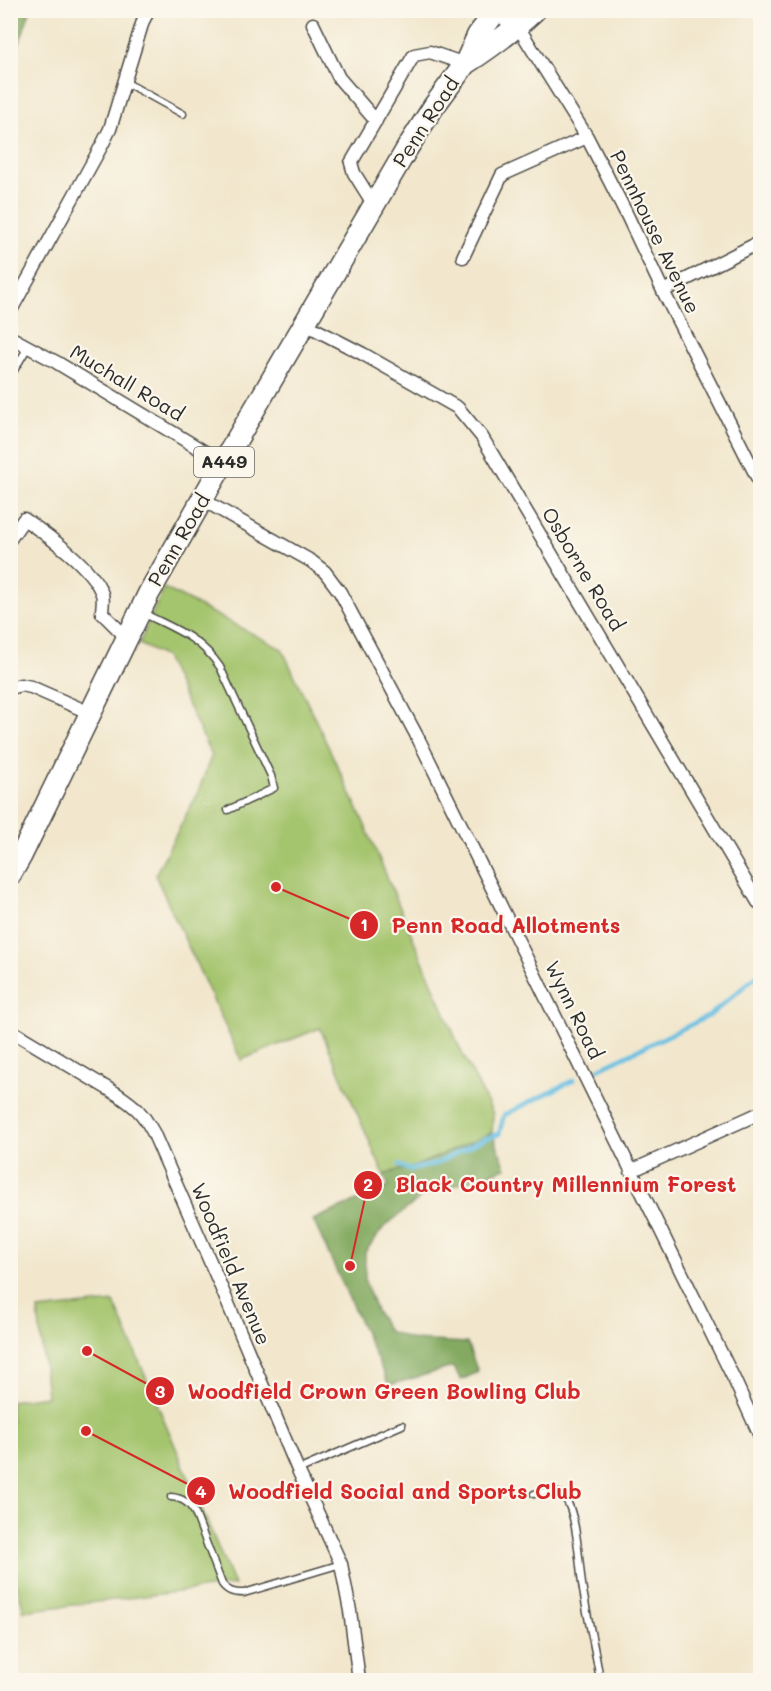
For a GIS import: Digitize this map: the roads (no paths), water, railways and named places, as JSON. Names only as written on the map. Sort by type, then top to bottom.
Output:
[{"type":"highway","name":"Penn Road","points":[[465,64],[517,28],[535,10]]},
{"type":"highway","name":"Penn Road","points":[[10,875],[140,611],[223,463],[374,205],[429,114],[465,64],[478,35],[496,11]]},
{"type":"street","points":[[10,312],[110,129],[143,21],[149,10]]},
{"type":"street","name":"Pennhouse Avenue","points":[[496,11],[522,33],[586,137],[627,213],[663,291],[760,483]]},
{"type":"street","points":[[313,24],[339,78],[376,121]]},
{"type":"street","points":[[374,205],[354,173],[351,163],[414,55],[430,52],[465,64]]},
{"type":"street","points":[[463,257],[502,175],[586,137]]},
{"type":"street","points":[[663,291],[760,242]]},
{"type":"street","name":"Osborne Road","points":[[305,324],[458,408],[482,437],[760,903]]},
{"type":"street","name":"Muchall Road","points":[[10,337],[223,463]]},
{"type":"street","name":"Wynn Road","points":[[203,500],[311,561],[325,572],[340,592],[419,740],[760,1436]]},
{"type":"street","points":[[10,539],[24,519],[59,544],[93,579],[103,595],[102,613],[127,638]]},
{"type":"street","points":[[10,688],[21,685],[31,687],[90,713]]},
{"type":"street","name":"Woodfield Avenue","points":[[10,1030],[117,1094],[143,1115],[153,1132],[298,1470],[341,1564],[359,1680]]},
{"type":"street","points":[[631,1171],[760,1113]]},
{"type":"lane","points":[[124,82],[183,114]]},
{"type":"lane","points":[[10,377],[28,347]]},
{"type":"lane","points":[[140,611],[195,640],[211,654],[220,667],[271,776],[274,788],[228,810]]},
{"type":"lane","points":[[298,1470],[402,1425]]},
{"type":"lane","points":[[534,1494],[544,1491],[554,1492],[563,1496],[568,1505],[574,1523],[600,1680]]},
{"type":"lane","points":[[171,1497],[185,1501],[195,1513],[222,1584],[226,1590],[231,1592],[244,1593],[341,1564]]},
{"type":"waterway","points":[[598,1069],[709,1016],[760,973]]},
{"type":"waterway","points":[[399,1165],[409,1170],[436,1164],[481,1140],[499,1134],[504,1115],[574,1080]]},
{"type":"place","name":"Penn Road Allotments","points":[[276,887]]},
{"type":"place","name":"Black Country Millennium Forest","points":[[350,1266]]},
{"type":"place","name":"Woodfield Crown Green Bowling Club","points":[[87,1351]]},
{"type":"place","name":"Woodfield Social and Sports Club","points":[[86,1431]]}]
